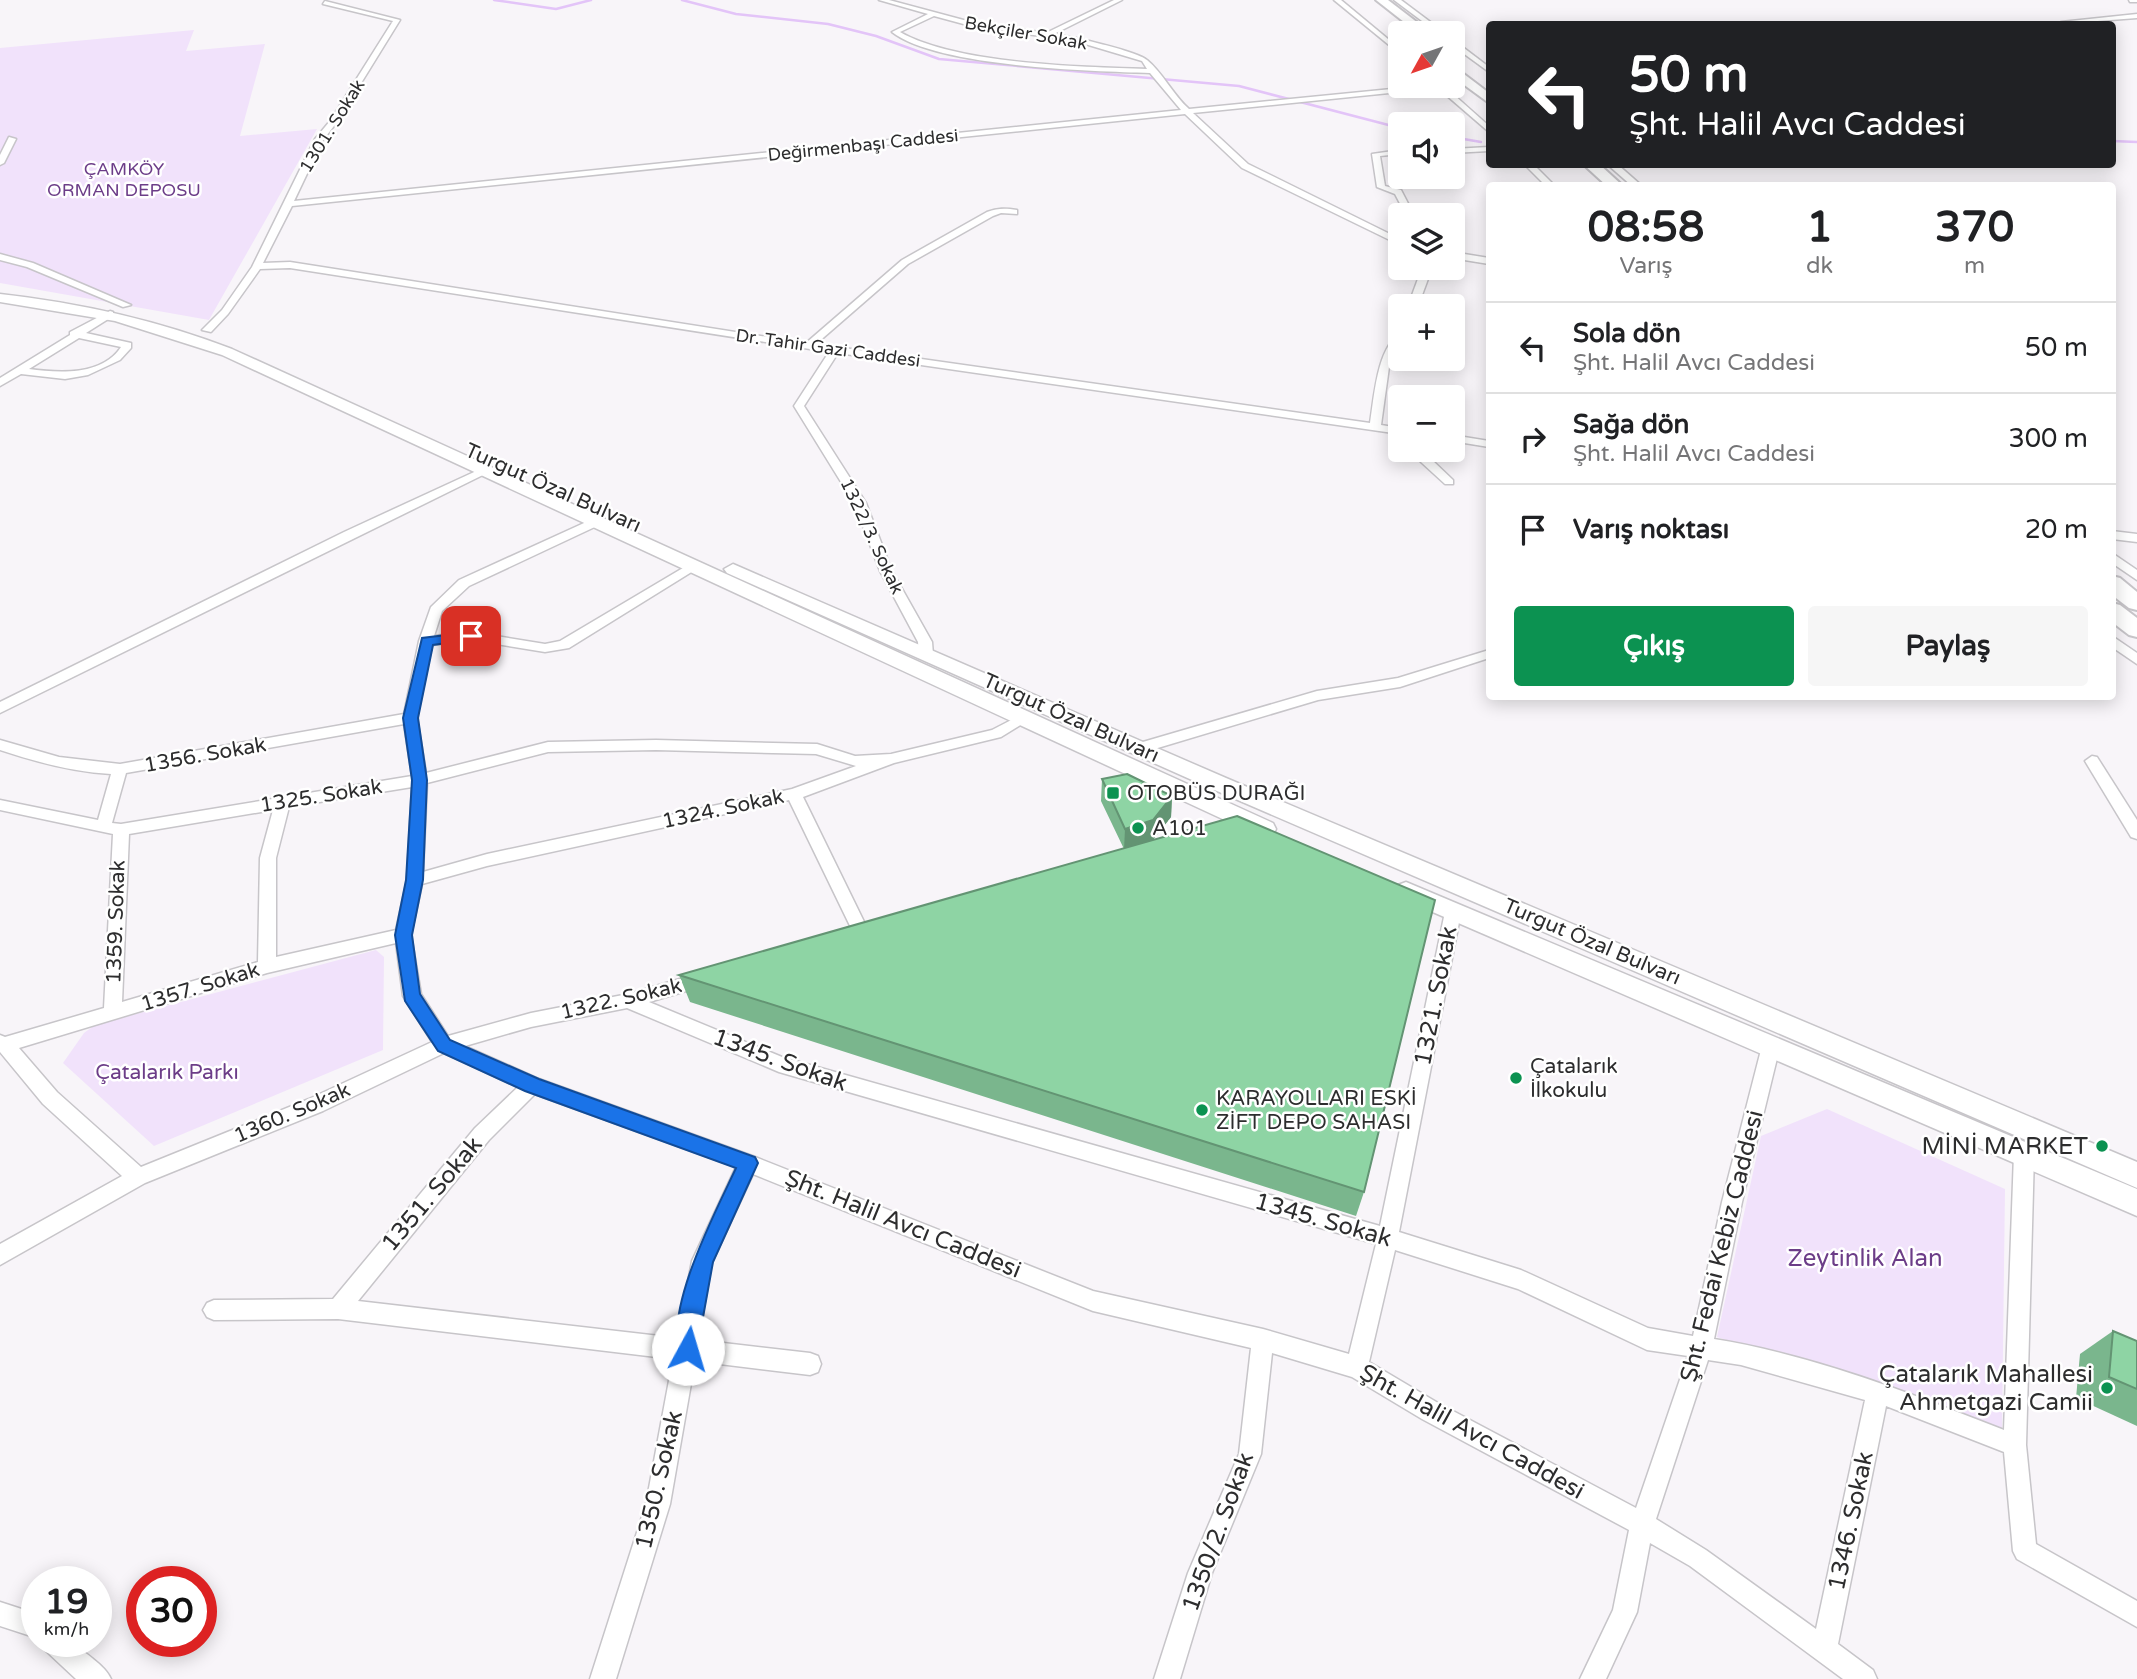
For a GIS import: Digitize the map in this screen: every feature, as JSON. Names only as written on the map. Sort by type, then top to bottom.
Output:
[{"type":"highway","points":[[1366,0],[1393,21]]},
{"type":"highway","points":[[1390,3],[1414,21]]},
{"type":"highway","points":[[1465,66],[1486,83]]},
{"type":"highway","points":[[1465,80],[1486,97]]},
{"type":"highway","points":[[1584,168],[1609,182]]},
{"type":"highway","points":[[2116,586],[2137,603]]},
{"type":"highway","points":[[2116,613],[2137,630]]},
{"type":"main road","name":"Turgut Özal Bulvarı","points":[[0,282],[126,304],[207,330],[926,655],[1022,707],[1141,748],[2137,1175]]},
{"type":"main road","points":[[0,298],[110,314],[168,328],[227,352],[692,568],[1022,707],[1239,818],[1314,851]]},
{"type":"main road","name":"Turgut Özal Bulvarı","points":[[1377,879],[2137,1203]]},
{"type":"street","name":"Bekçiler Sokak","points":[[882,0],[931,15],[1001,30],[1076,39],[1144,60],[1190,114],[1245,166],[1388,236]]},
{"type":"street","points":[[1046,35],[1119,0]]},
{"type":"street","points":[[1336,0],[1388,42]]},
{"type":"street","name":"1301. Sokak","points":[[207,330],[230,311],[256,266],[319,139],[333,122],[397,20],[326,3]]},
{"type":"street","points":[[1390,3],[1409,8],[1420,21]]},
{"type":"street","points":[[931,15],[895,32],[913,42],[957,53],[1156,77]]},
{"type":"street","points":[[2090,21],[2137,16]]},
{"type":"street","points":[[1465,51],[1486,68]]},
{"type":"street","points":[[1472,56],[1486,55]]},
{"type":"street","name":"Değirmenbaşı Caddesi","points":[[286,204],[1190,114],[1280,101],[1388,91]]},
{"type":"street","points":[[1453,98],[1486,127]]},
{"type":"street","points":[[0,163],[12,139]]},
{"type":"street","points":[[1465,150],[1486,149]]},
{"type":"street","points":[[1388,153],[1376,154],[1381,187],[1398,192],[1404,203]]},
{"type":"street","points":[[1532,168],[1547,182]]},
{"type":"street","points":[[1616,168],[1633,182]]},
{"type":"street","points":[[808,346],[905,262],[990,214],[1000,210],[1014,212]]},
{"type":"street","points":[[0,257],[30,265],[126,304]]},
{"type":"street","points":[[1465,257],[1486,261]]},
{"type":"street","name":"Dr. Tahir Gazi Caddesi","points":[[256,266],[290,265],[808,346],[1388,429]]},
{"type":"street","points":[[0,383],[74,334],[110,314]]},
{"type":"street","points":[[20,371],[72,377],[86,374],[125,352],[127,345],[74,334]]},
{"type":"street","name":"1322/3. Sokak","points":[[835,350],[799,405],[860,503],[886,571],[925,642],[926,655]]},
{"type":"street","points":[[1375,427],[1384,367],[1388,360]]},
{"type":"street","points":[[1465,440],[1486,444]]},
{"type":"street","points":[[1427,462],[1449,482]]},
{"type":"street","points":[[0,708],[485,470]]},
{"type":"street","points":[[444,1045],[412,996],[403,935],[415,880],[420,780],[410,718],[426,641],[436,610],[464,583],[595,522]]},
{"type":"street","points":[[2116,535],[2137,538]]},
{"type":"street","points":[[2116,560],[2137,576]]},
{"type":"street","points":[[426,641],[471,636],[545,648],[564,645],[692,568]]},
{"type":"street","points":[[2116,643],[2137,660]]},
{"type":"street","points":[[1141,748],[1317,696],[1400,682],[1486,655]]},
{"type":"street","name":"1324. Sokak","points":[[415,880],[486,860],[794,794],[891,759],[996,734],[1022,707]]},
{"type":"street","name":"1356. Sokak","points":[[0,745],[43,760],[85,768],[120,769],[410,718]]},
{"type":"street","name":"1325. Sokak","points":[[0,805],[112,827],[420,780],[548,747],[817,749],[855,761],[891,759]]},
{"type":"street","points":[[2092,761],[2137,833]]},
{"type":"street","name":"1359. Sokak","points":[[113,1014],[112,827],[120,769]]},
{"type":"street","points":[[794,794],[862,934]]},
{"type":"street","points":[[267,966],[268,858],[283,802]]},
{"type":"street","points":[[1215,828],[1239,818]]},
{"type":"street","name":"1321. Sokak","points":[[1357,1367],[1388,1238],[1452,912]]},
{"type":"street","name":"1357. Sokak","points":[[3,1044],[113,1014],[267,966],[403,935]]},
{"type":"street","name":"1322. Sokak","points":[[444,1045],[531,1020],[628,1000],[719,975]]},
{"type":"street","name":"1345. Sokak","points":[[628,1000],[779,1064],[816,1076],[1388,1238],[1521,1280],[1647,1339],[1702,1346],[1878,1392],[2015,1445]]},
{"type":"street","points":[[3,1044],[50,1098],[138,1177]]},
{"type":"street","name":"Şht. Halil Avcı Caddesi","points":[[444,1045],[532,1085],[748,1163],[1093,1301],[1263,1340],[1357,1367],[1430,1411],[1642,1524],[1698,1558],[1864,1679]]},
{"type":"street","name":"1360. Sokak","points":[[0,1255],[138,1177],[316,1105],[444,1045]]},
{"type":"street","name":"Şht. Fedai Kebiz Caddesi","points":[[1593,1679],[1625,1612],[1642,1524],[1702,1346],[1732,1202],[1771,1046]]},
{"type":"street","name":"1351. Sokak","points":[[338,1309],[482,1134],[532,1085]]},
{"type":"street","points":[[2024,1154],[2015,1445],[2025,1550],[2137,1615]]},
{"type":"street","name":"1350. Sokak","points":[[603,1679],[658,1504],[702,1261],[748,1163]]},
{"type":"street","points":[[214,1310],[338,1309],[500,1330],[810,1364]]},
{"type":"street","name":"1350/2. Sokak","points":[[1167,1679],[1200,1573],[1250,1454],[1263,1340]]},
{"type":"street","name":"1346. Sokak","points":[[1824,1650],[1878,1392]]},
{"type":"street","points":[[0,1614],[21,1621]]},
{"type":"street","points":[[70,1657],[98,1679]]},
{"type":"green space","name":"ÇAMKÖY ORMAN DEPOSU","points":[[194,30],[186,51],[265,44],[240,136],[317,129],[209,320],[0,283],[0,48]]},
{"type":"green space","name":"Çatalarık Parkı","points":[[376,950],[384,957],[383,1050],[154,1146],[63,1063],[84,1033],[95,1025]]},
{"type":"green space","name":"Zeytinlik Alan","points":[[1827,1109],[2005,1189],[2002,1430],[1717,1337],[1761,1136]]},
{"type":"building","points":[[1127,774],[1172,796],[1153,820],[1125,829],[1102,779]]},
{"type":"building","name":"KARAYOLLARI ESKİ ZİFT DEPO SAHASI","points":[[1237,816],[1435,900],[1364,1192],[679,975]]},
{"type":"building","points":[[2113,1331],[2137,1341],[2137,1389],[2109,1377]]},
{"type":"waterway","points":[[494,0],[556,9],[591,0]]},
{"type":"waterway","points":[[682,0],[736,14],[828,24],[876,36],[939,59],[1239,86],[1388,125]]},
{"type":"waterway","points":[[1465,139],[1481,142]]},
{"type":"waterway","points":[[2116,141],[2137,142]]},
{"type":"place","name":"OTOBÜS DURAĞI","points":[[1113,793]]},
{"type":"place","name":"A101","points":[[1138,828]]},
{"type":"place","name":"Çatalarık İlkokulu","points":[[1516,1078]]},
{"type":"place","name":"KARAYOLLARI ESKİ ZİFT DEPO SAHASI","points":[[1202,1110]]},
{"type":"place","name":"MİNİ MARKET","points":[[2102,1146]]},
{"type":"place","name":"Çatalarık Mahallesi Ahmetgazi Camii","points":[[2107,1388]]},
{"type":"route","points":[[471,636],[426,641],[410,718],[420,780],[415,880],[403,935],[412,996],[444,1045],[532,1085],[748,1163],[702,1261],[688,1332],[688,1349]]}]
